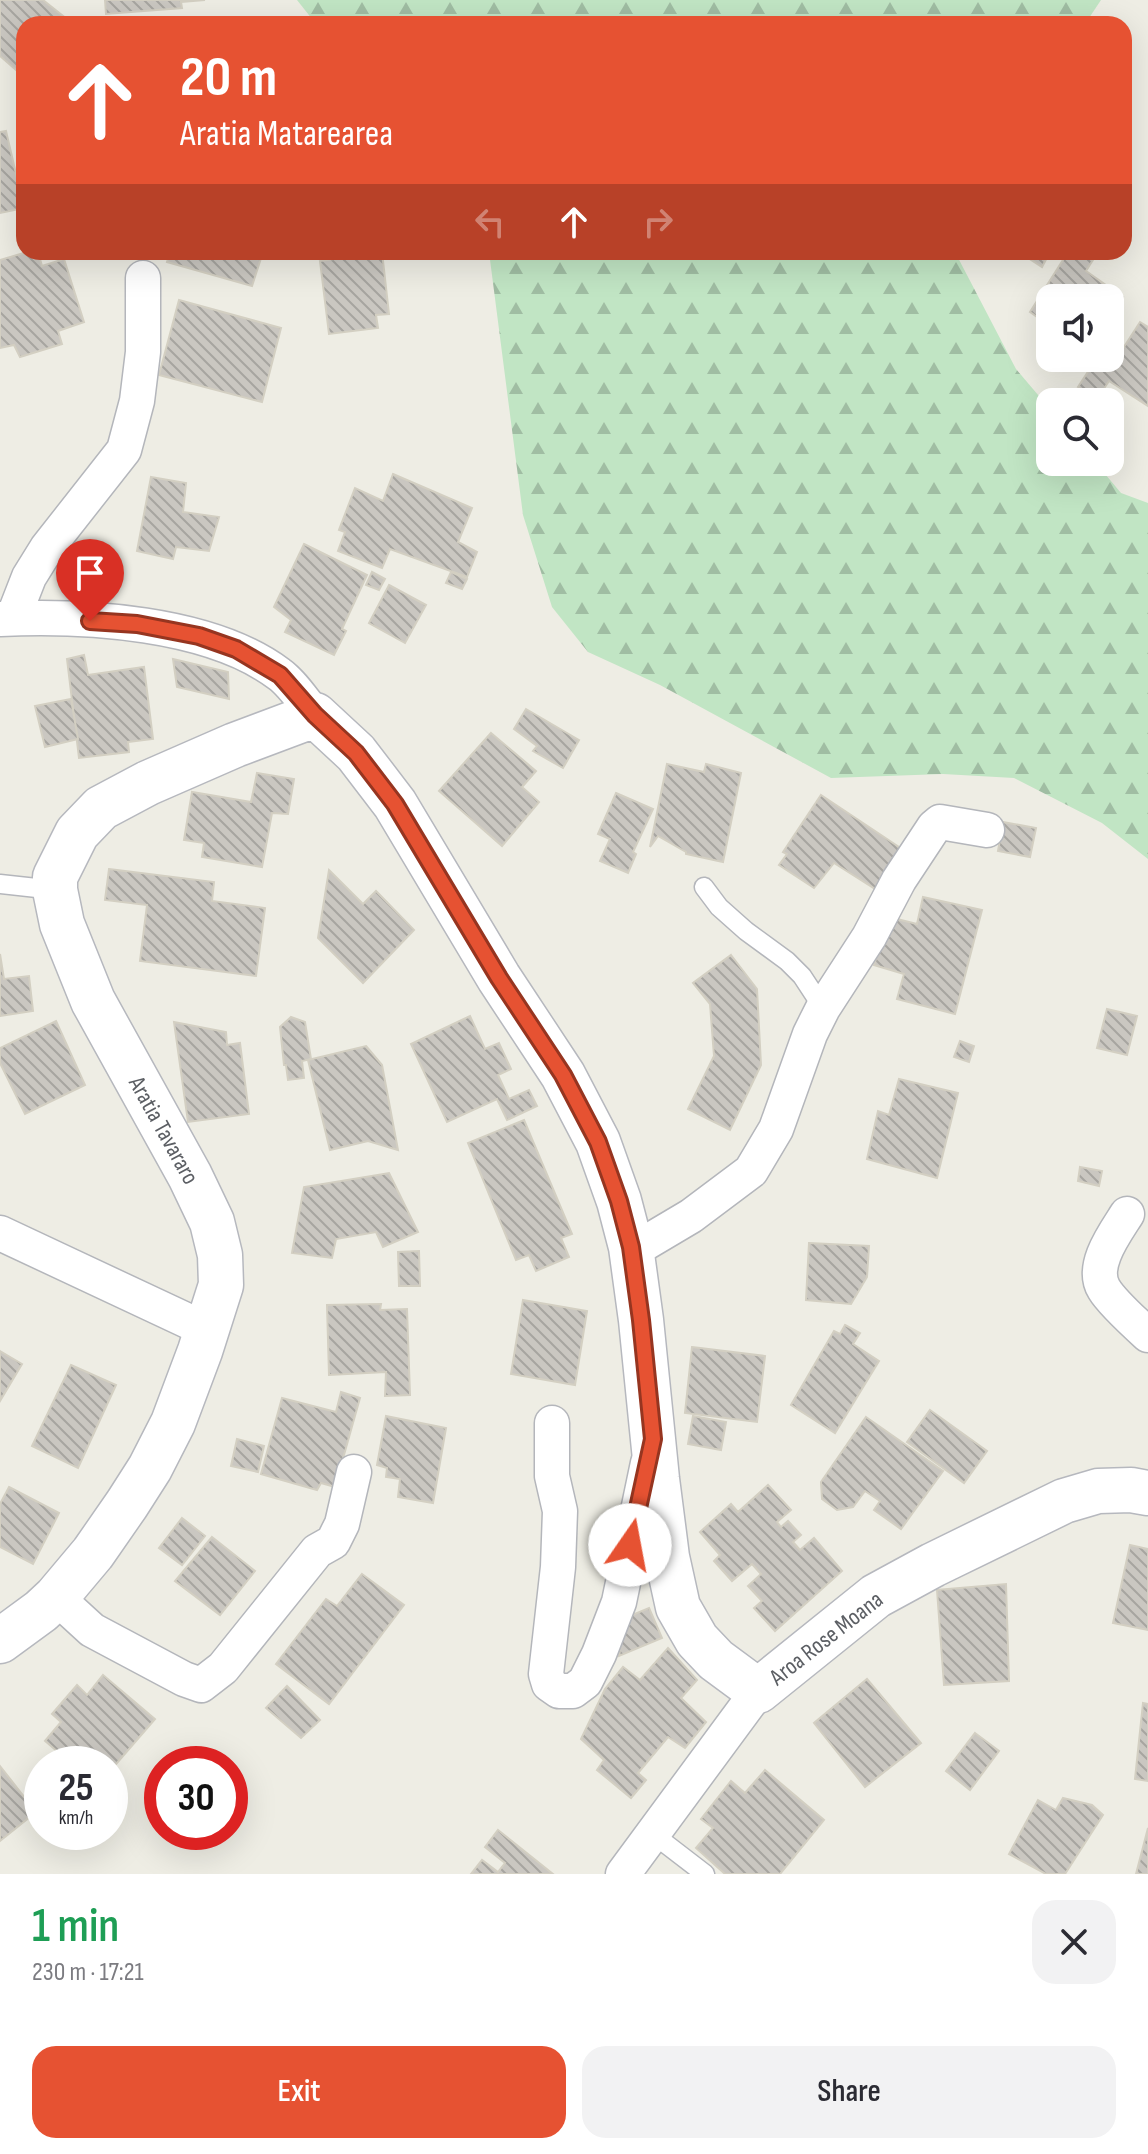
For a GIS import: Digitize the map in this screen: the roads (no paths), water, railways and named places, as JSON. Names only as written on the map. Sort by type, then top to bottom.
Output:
[{"type":"main road","points":[[55,890],[55,877],[77,833],[101,808],[163,776],[315,715],[356,753],[395,804],[499,978],[563,1075],[598,1142],[619,1201],[632,1251],[667,1557],[678,1607],[697,1640],[716,1660],[758,1691]]},
{"type":"main road","name":"Aratia Tavararo","points":[[0,1641],[56,1597],[93,1553],[150,1468],[173,1423],[221,1285],[220,1255],[212,1222],[190,1176],[93,1001],[62,924],[55,890]]},
{"type":"main road","name":"Aroa Rose Moana","points":[[758,1691],[876,1596],[933,1565],[1064,1501],[1098,1491],[1148,1493]]},
{"type":"street","points":[[143,278],[143,352],[137,401],[124,450],[47,548],[6,618],[137,624],[199,636],[236,649],[280,675],[315,715]]},
{"type":"street","points":[[632,1251],[691,1216],[751,1171],[776,1129],[810,1034],[823,1008],[934,827],[940,822],[987,830]]},
{"type":"street","points":[[1127,1214],[1103,1258],[1100,1268],[1102,1288],[1148,1335]]},
{"type":"street","points":[[0,1233],[207,1330]]},
{"type":"street","points":[[552,1423],[552,1476],[560,1511],[558,1567],[546,1674],[549,1684],[559,1691],[573,1691],[585,1682],[619,1602],[653,1439]]},
{"type":"street","points":[[56,1597],[92,1630],[201,1685],[223,1668],[317,1551],[333,1542],[342,1524],[354,1472]]},
{"type":"street","name":"Aroa Rose Moana","points":[[623,1874],[758,1691]]},
{"type":"lane","points":[[0,884],[55,890]]},
{"type":"lane","points":[[704,887],[728,915],[802,976],[823,1008]]},
{"type":"lane","points":[[653,1834],[705,1874]]}]
